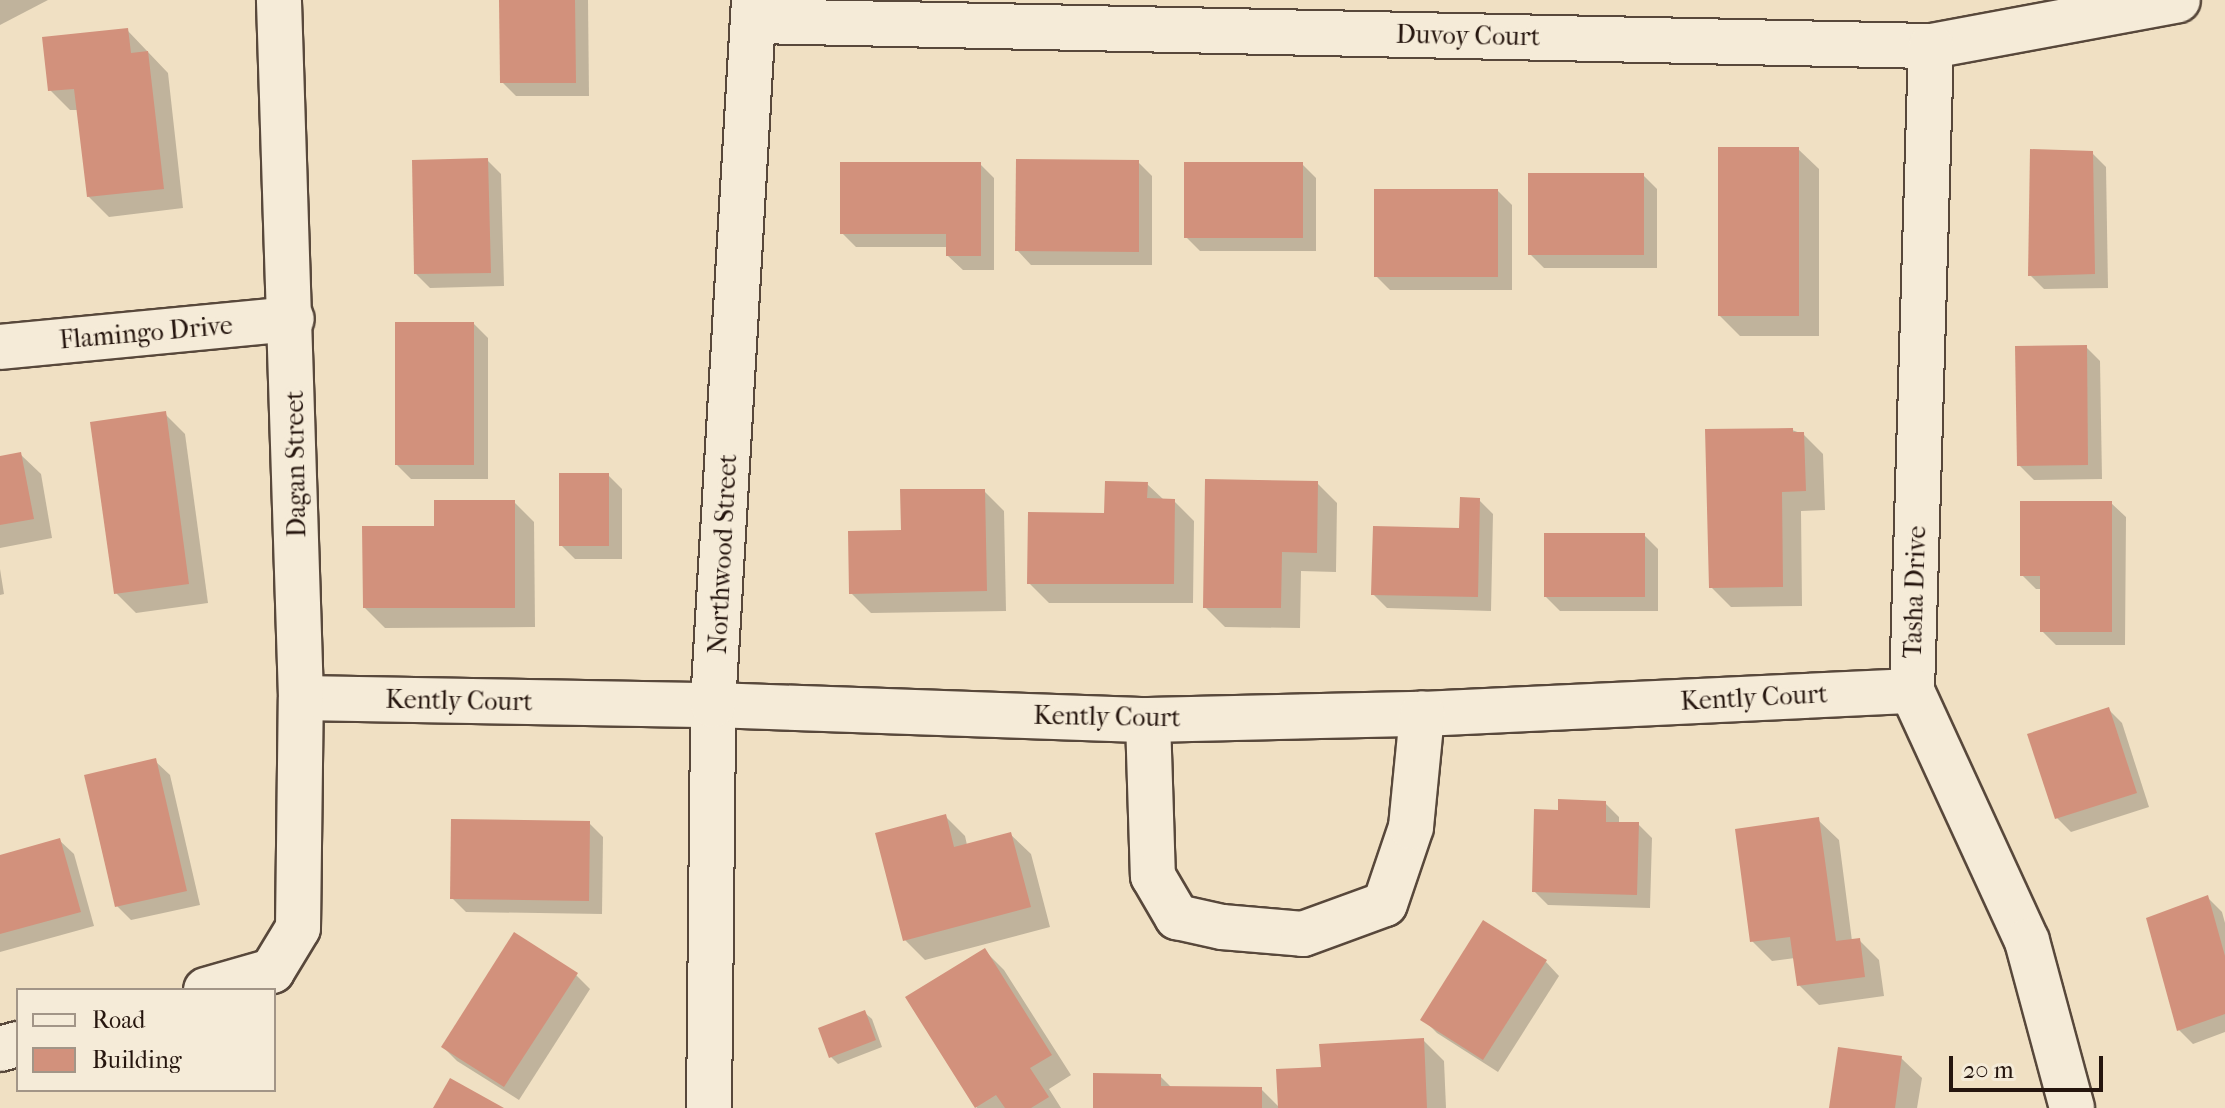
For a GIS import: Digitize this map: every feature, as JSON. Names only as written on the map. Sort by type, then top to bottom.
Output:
[{"type":"street","name":"Dagan Street","points":[[213,988],[272,971],[298,928],[301,698],[292,319],[279,0]]},
{"type":"street","name":"Duvoy Court","points":[[754,10],[1931,46],[2178,0]]},
{"type":"street","name":"Northwood Street","points":[[709,1108],[713,705],[754,10]]},
{"type":"street","name":"Tasha Drive","points":[[1931,46],[1912,691],[2027,941],[2072,1108]]},
{"type":"street","name":"Flamingo Drive","points":[[0,347],[292,319]]},
{"type":"street","name":"Kently Court","points":[[301,698],[713,705],[1148,720],[1422,714],[1912,691]]},
{"type":"street","points":[[1148,720],[1153,876],[1177,917],[1222,927],[1303,934],[1385,904],[1411,827],[1422,714]]},
{"type":"building","points":[[499,0],[575,0],[576,83],[500,83]]},
{"type":"building","points":[[128,28],[131,53],[148,51],[164,189],[87,197],[74,89],[48,91],[42,37]]},
{"type":"building","points":[[1718,147],[1799,147],[1799,316],[1718,316]]},
{"type":"building","points":[[2030,149],[2093,151],[2095,274],[2028,276]]},
{"type":"building","points":[[488,158],[491,273],[414,274],[412,160]]},
{"type":"building","points":[[1016,159],[1139,160],[1139,252],[1015,251]]},
{"type":"building","points":[[840,162],[981,162],[981,256],[946,256],[946,234],[840,234]]},
{"type":"building","points":[[1184,162],[1303,162],[1303,238],[1184,238]]},
{"type":"building","points":[[1528,173],[1644,173],[1644,255],[1528,255]]},
{"type":"building","points":[[1374,189],[1498,189],[1498,277],[1374,277]]},
{"type":"building","points":[[395,322],[474,322],[474,465],[395,465]]},
{"type":"building","points":[[2087,345],[2088,465],[2017,466],[2015,346]]},
{"type":"building","points":[[166,411],[189,584],[114,594],[90,422]]},
{"type":"building","points":[[1793,428],[1793,432],[1804,432],[1806,491],[1782,492],[1783,587],[1709,588],[1705,429]]},
{"type":"building","points":[[21,452],[34,519],[0,525],[0,456]]},
{"type":"building","points":[[559,473],[609,473],[609,546],[559,546]]},
{"type":"building","points":[[1205,479],[1318,481],[1317,553],[1282,552],[1281,608],[1203,608]]},
{"type":"building","points":[[1105,481],[1148,482],[1147,498],[1175,499],[1174,584],[1027,584],[1028,512],[1104,513]]},
{"type":"building","points":[[900,489],[985,489],[987,591],[849,594],[848,531],[901,530]]},
{"type":"building","points":[[1460,497],[1480,498],[1478,597],[1371,595],[1373,526],[1459,528]]},
{"type":"building","points":[[434,500],[515,500],[515,608],[363,608],[362,526],[434,526]]},
{"type":"building","points":[[2020,501],[2112,501],[2112,632],[2040,632],[2040,576],[2020,576]]},
{"type":"building","points":[[1544,533],[1645,533],[1645,597],[1544,597]]},
{"type":"building","points":[[2109,707],[2137,793],[2055,819],[2027,734]]},
{"type":"building","points":[[156,758],[187,891],[115,907],[84,775]]},
{"type":"building","points":[[1558,799],[1606,801],[1606,822],[1639,822],[1637,895],[1532,892],[1534,809],[1558,810]]},
{"type":"building","points":[[946,814],[954,847],[1011,832],[1031,907],[903,941],[875,833]]},
{"type":"building","points":[[1819,817],[1836,941],[1860,938],[1865,977],[1797,986],[1790,937],[1750,942],[1735,829]]},
{"type":"building","points":[[451,819],[590,821],[589,901],[450,899]]},
{"type":"building","points":[[60,838],[81,912],[0,934],[0,855]]},
{"type":"building","points":[[2208,895],[2225,956],[2225,1014],[2177,1031],[2146,918]]},
{"type":"building","points":[[1483,920],[1547,960],[1483,1060],[1420,1020]]},
{"type":"building","points":[[514,932],[578,973],[504,1087],[441,1047]]},
{"type":"building","points":[[985,948],[1052,1055],[1030,1068],[1049,1097],[1031,1108],[1005,1108],[996,1095],[975,1108],[905,997]]},
{"type":"building","points":[[865,1010],[876,1040],[829,1058],[818,1028]]},
{"type":"building","points":[[1424,1038],[1427,1108],[1278,1108],[1276,1069],[1321,1067],[1319,1044]]},
{"type":"building","points":[[1838,1047],[1902,1056],[1895,1108],[1829,1108]]},
{"type":"building","points":[[1093,1073],[1161,1074],[1161,1086],[1262,1087],[1262,1108],[1093,1108]]},
{"type":"building","points":[[450,1078],[504,1108],[433,1108]]}]
